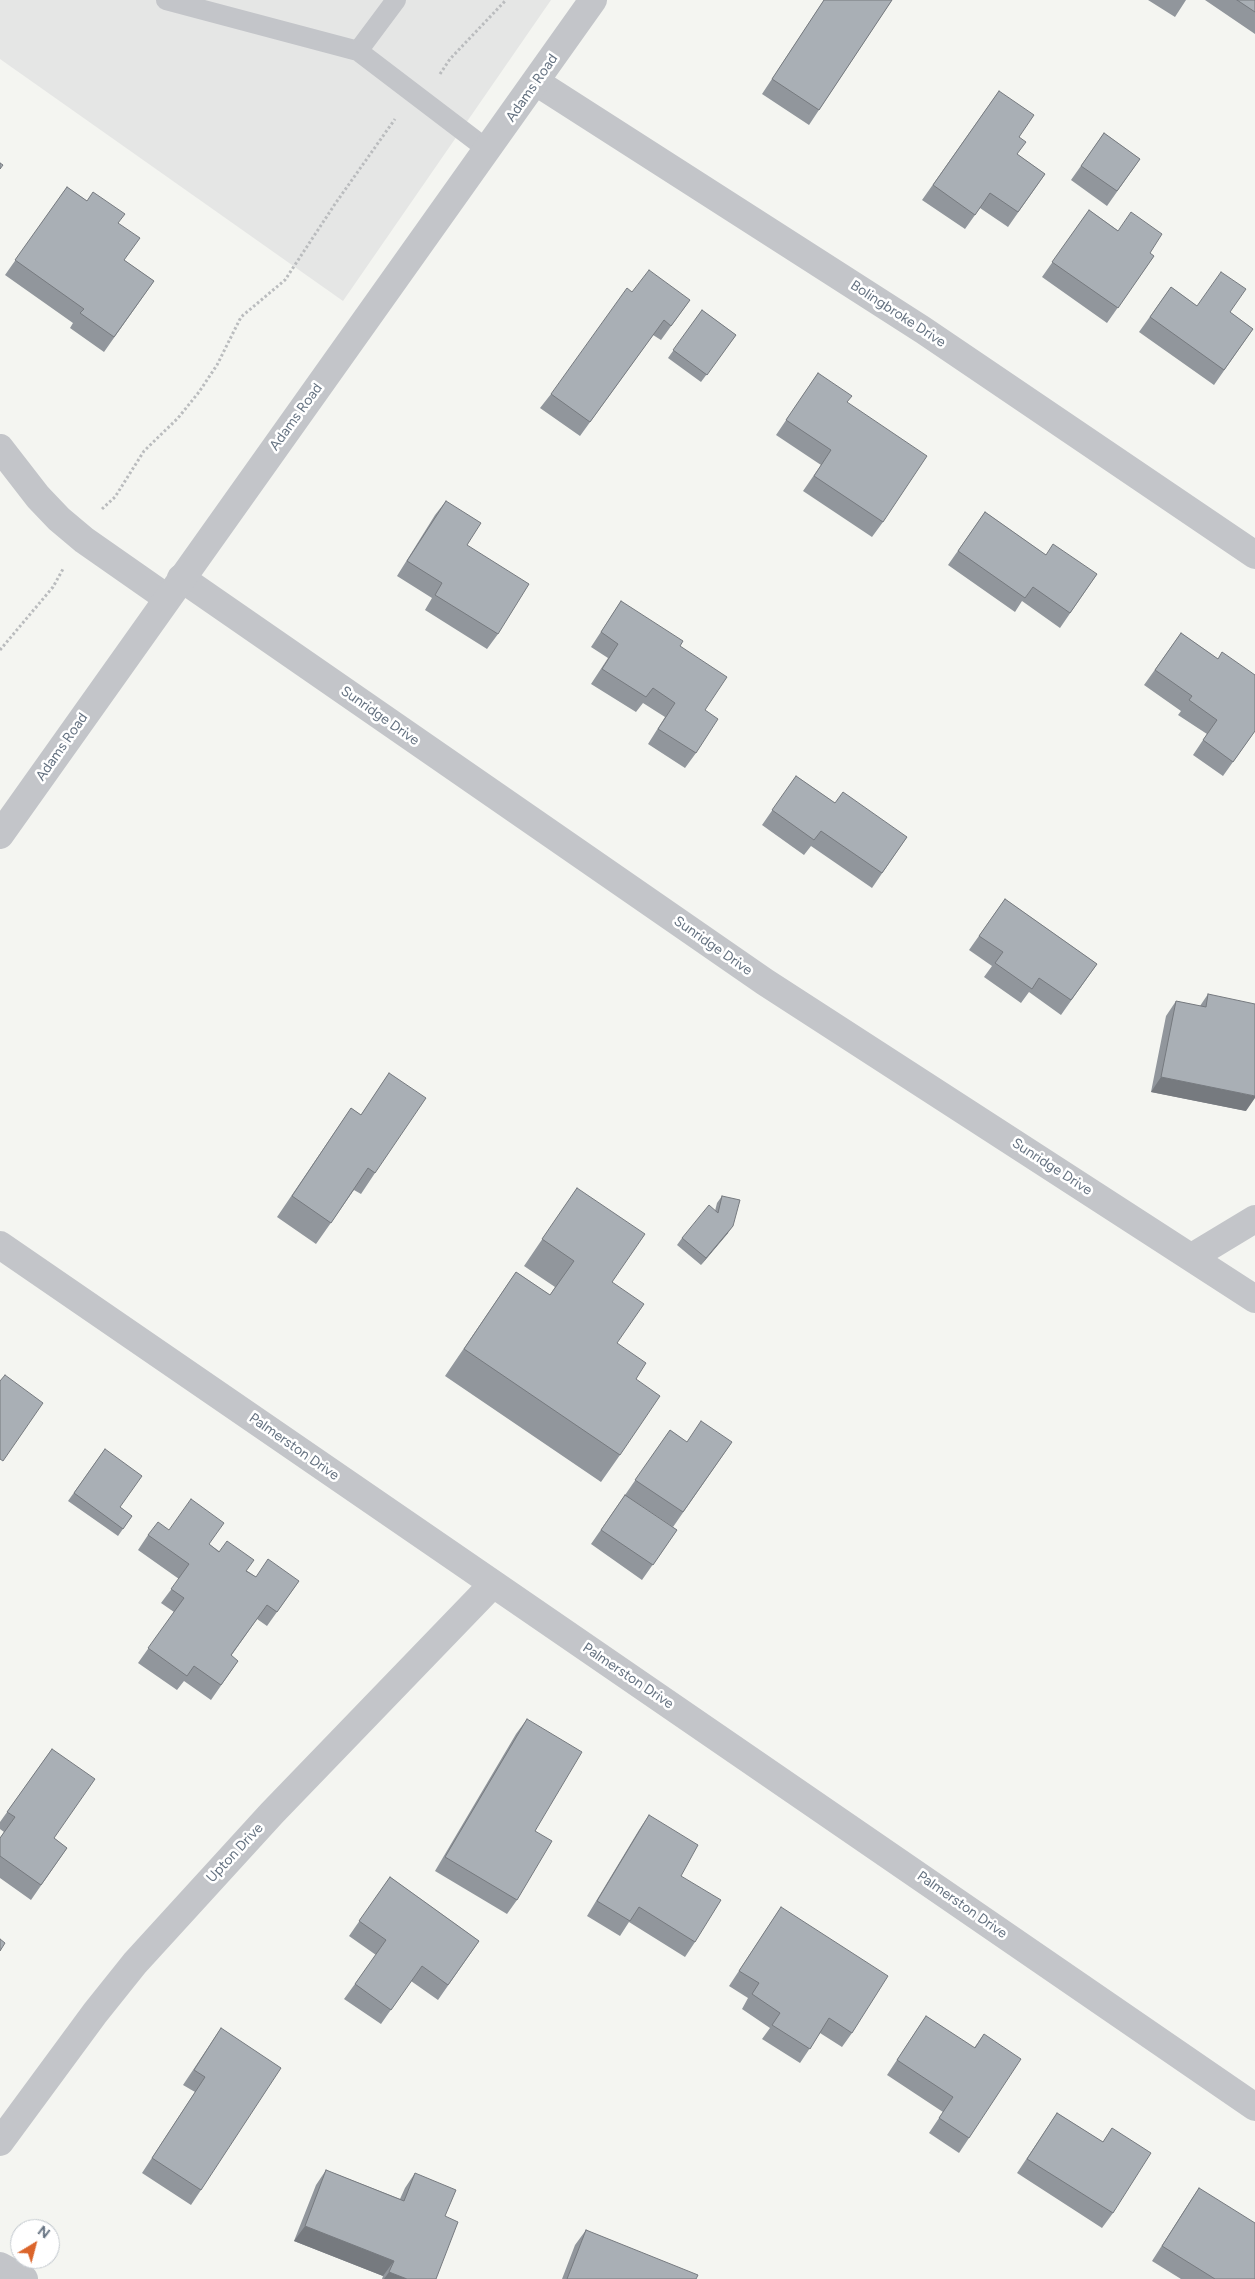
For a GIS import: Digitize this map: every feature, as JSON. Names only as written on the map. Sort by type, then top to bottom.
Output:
[{"type":"street","name":"Adams Road","points":[[0,835],[593,0]]},
{"type":"street","name":"Bolingbroke Drive","points":[[536,82],[923,330],[1255,555]]},
{"type":"street","name":"Sunridge Drive","points":[[0,448],[38,497],[59,519],[84,540],[174,588],[766,982],[1255,1299]]},
{"type":"street","points":[[1192,1257],[1255,1219]]},
{"type":"street","name":"Palmerston Drive","points":[[0,1245],[1255,2108]]},
{"type":"street","name":"Upton Drive","points":[[0,2142],[94,2014],[135,1962],[272,1813],[493,1584]]},
{"type":"street","points":[[0,2266],[24,2279]]},
{"type":"lane","points":[[166,0],[358,51],[488,150]]},
{"type":"lane","points":[[358,51],[396,0]]},
{"type":"path","points":[[436,79],[450,60],[506,0]]},
{"type":"path","points":[[102,509],[115,497],[144,451],[178,418],[199,392],[217,365],[242,317],[285,280],[335,204],[397,117]]},
{"type":"path","points":[[0,650],[53,587],[66,566]]},
{"type":"shaded area","points":[[0,0],[551,0],[343,301],[0,59]]},
{"type":"building","points":[[824,0],[892,0],[819,110],[772,79]]},
{"type":"building","points":[[1237,0],[1255,0],[1255,12]]},
{"type":"building","points":[[999,91],[1034,115],[1019,137],[1026,142],[1017,154],[1045,174],[1018,212],[990,193],[975,215],[933,185]]},
{"type":"building","points":[[1104,133],[1140,159],[1117,191],[1081,166]]},
{"type":"building","points":[[67,187],[87,201],[93,192],[125,214],[118,223],[140,238],[124,260],[154,281],[114,337],[80,313],[84,309],[15,260]]},
{"type":"building","points":[[1089,210],[1118,231],[1131,212],[1162,234],[1150,253],[1154,256],[1118,308],[1052,262]]},
{"type":"building","points":[[649,270],[690,300],[671,326],[664,320],[590,422],[551,394],[627,288],[632,292]]},
{"type":"building","points":[[1221,272],[1246,289],[1230,312],[1253,329],[1224,370],[1150,317],[1171,287],[1197,306]]},
{"type":"building","points":[[702,310],[736,335],[707,375],[673,350]]},
{"type":"building","points":[[818,373],[852,396],[847,402],[927,456],[883,522],[814,476],[831,450],[786,420]]},
{"type":"building","points":[[446,501],[481,523],[467,545],[529,584],[498,634],[435,595],[442,583],[407,561]]},
{"type":"building","points":[[985,512],[1046,555],[1053,544],[1097,574],[1070,613],[1033,587],[1025,598],[958,551]]},
{"type":"building","points":[[621,601],[683,641],[680,646],[727,677],[705,710],[718,719],[696,753],[658,729],[675,703],[653,688],[646,697],[602,669],[618,644],[601,632]]},
{"type":"building","points":[[1181,633],[1218,659],[1222,652],[1255,675],[1255,731],[1233,762],[1203,740],[1217,720],[1189,700],[1192,696],[1155,670]]},
{"type":"building","points":[[796,776],[835,803],[843,792],[907,837],[882,873],[821,831],[814,840],[772,810]]},
{"type":"building","points":[[1005,899],[1097,964],[1071,1000],[1039,978],[1032,989],[995,963],[1003,952],[979,936]]},
{"type":"building","points":[[1208,994],[1255,1004],[1255,1096],[1161,1077],[1176,1001],[1206,1007]]},
{"type":"building","points":[[389,1073],[426,1098],[375,1173],[368,1168],[331,1223],[292,1196],[351,1108],[361,1115]]},
{"type":"building","points":[[577,1188],[645,1234],[612,1282],[644,1304],[617,1343],[646,1363],[636,1379],[660,1396],[620,1455],[464,1349],[516,1272],[550,1295],[574,1261],[542,1239]]},
{"type":"building","points":[[722,1196],[740,1200],[733,1226],[706,1258],[682,1238],[709,1205],[718,1213]]},
{"type":"building","points":[[5,1375],[43,1403],[3,1461],[0,1459],[0,1381]]},
{"type":"building","points":[[701,1421],[732,1442],[683,1512],[635,1480],[670,1430],[687,1442]]},
{"type":"building","points":[[105,1449],[142,1476],[120,1507],[132,1516],[123,1529],[74,1493]]},
{"type":"building","points":[[625,1495],[677,1530],[653,1565],[601,1530]]},
{"type":"building","points":[[191,1499],[224,1523],[209,1544],[219,1552],[227,1541],[254,1560],[246,1571],[256,1577],[268,1559],[299,1581],[277,1612],[267,1605],[231,1655],[238,1661],[221,1685],[194,1666],[187,1676],[148,1648],[184,1598],[171,1589],[189,1564],[148,1535],[158,1522],[169,1530]]},
{"type":"building","points":[[527,1719],[582,1752],[535,1831],[552,1841],[517,1900],[445,1857]]},
{"type":"building","points":[[52,1749],[95,1779],[54,1838],[67,1848],[41,1885],[0,1856],[0,1838],[15,1817],[7,1812]]},
{"type":"building","points":[[649,1815],[698,1845],[681,1876],[721,1900],[695,1942],[639,1907],[630,1921],[597,1901]]},
{"type":"building","points":[[390,1877],[479,1941],[448,1985],[422,1966],[391,2010],[355,1984],[386,1940],[359,1921]]},
{"type":"building","points":[[781,1907],[888,1976],[852,2033],[829,2018],[810,2049],[772,2025],[780,2013],[752,1994],[759,1983],[739,1971]]},
{"type":"building","points":[[0,1939],[5,1943],[0,1951]]},
{"type":"building","points":[[926,2016],[975,2048],[984,2034],[1021,2059],[969,2138],[939,2118],[953,2097],[897,2060]]},
{"type":"building","points":[[221,2028],[281,2068],[201,2190],[152,2158],[205,2077],[194,2070]]},
{"type":"building","points":[[1057,2113],[1103,2142],[1112,2128],[1151,2153],[1113,2213],[1027,2159]]},
{"type":"building","points":[[326,2170],[404,2201],[415,2173],[456,2190],[445,2216],[458,2222],[436,2279],[407,2279],[389,2272],[394,2261],[305,2226]]},
{"type":"building","points":[[1199,2188],[1255,2223],[1255,2279],[1215,2279],[1162,2246]]},
{"type":"building","points":[[586,2230],[698,2275],[696,2279],[567,2279]]}]
